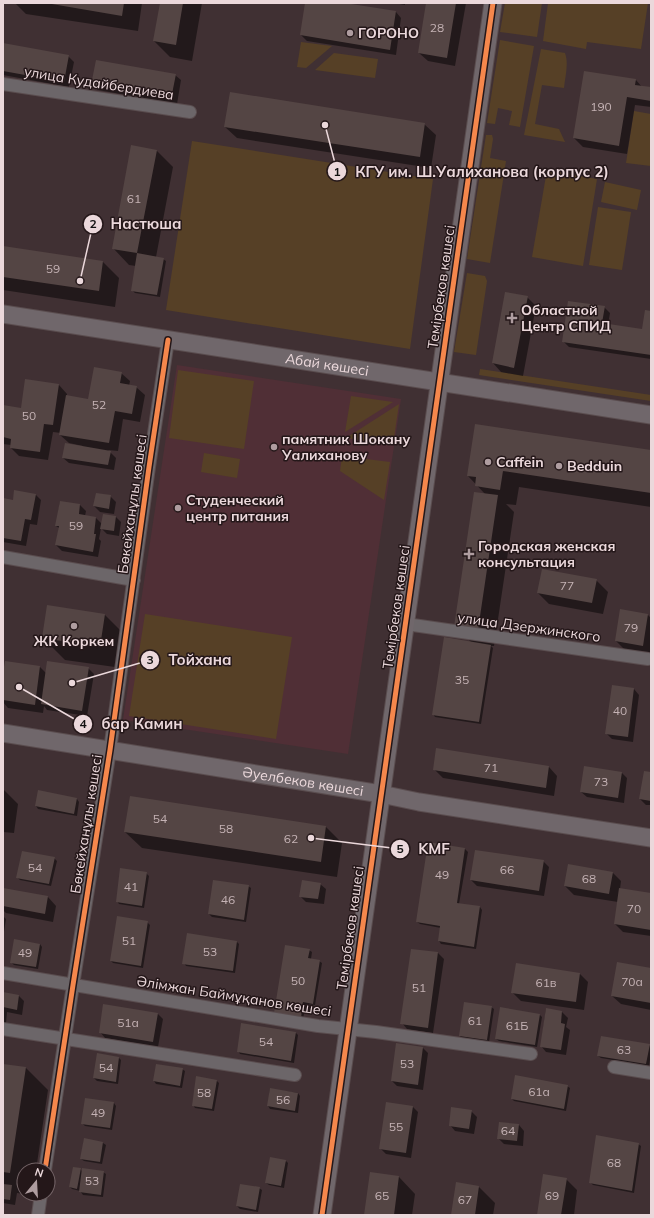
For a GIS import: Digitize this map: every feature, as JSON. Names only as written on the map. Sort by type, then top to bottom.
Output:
[{"type":"street","name":"Темірбеков көшесі","points":[[322,1215],[493,3]]},
{"type":"street","name":"улица Кудайбердиева","points":[[3,84],[190,112]]},
{"type":"street","name":"Абай көшесі","points":[[3,314],[651,415]]},
{"type":"street","name":"Бөкейханұлы көшесі","points":[[46,1162],[64,1038],[110,750],[168,340]]},
{"type":"street","points":[[3,557],[134,580]]},
{"type":"street","name":"улица Дзержинского","points":[[406,624],[648,659]]},
{"type":"street","name":"Әуелбеков көшесі","points":[[3,733],[382,794],[419,802],[651,838]]},
{"type":"street","name":"Әлімжан Баймұқанов көшесі","points":[[3,973],[318,1026],[348,1028],[531,1054]]},
{"type":"street","points":[[3,1029],[295,1074]]},
{"type":"street","points":[[614,1067],[651,1073]]},
{"type":"street","points":[[38,1215],[40,1202]]},
{"type":"shaded area","points":[[505,3],[542,3],[537,37],[500,32]]},
{"type":"shaded area","points":[[548,3],[648,3],[641,49],[587,42],[586,49],[543,41]]},
{"type":"shaded area","points":[[500,40],[534,46],[520,127],[509,125],[512,111],[498,108],[495,124],[487,123]]},
{"type":"shaded area","points":[[301,42],[332,46],[306,68],[297,67]]},
{"type":"shaded area","points":[[541,49],[565,53],[567,62],[564,88],[542,85],[535,124],[559,129],[565,142],[524,135]]},
{"type":"shaded area","points":[[334,53],[378,59],[375,78],[315,70]]},
{"type":"shaded area","points":[[634,111],[651,114],[651,166],[626,163]]},
{"type":"shaded area","points":[[486,135],[492,135],[493,139],[490,158],[506,161],[490,263],[467,259]]},
{"type":"shaded area","points":[[192,141],[433,179],[410,349],[166,310]]},
{"type":"shaded area","points":[[547,170],[597,179],[583,266],[532,257]]},
{"type":"shaded area","points":[[605,182],[641,190],[637,210],[601,202]]},
{"type":"shaded area","points":[[598,207],[631,212],[622,270],[589,265]]},
{"type":"shaded area","points":[[467,273],[485,276],[487,281],[476,355],[454,352]]},
{"type":"shaded area","points":[[177,365],[401,399],[348,754],[123,720]]},
{"type":"shaded area","points":[[480,369],[651,395],[651,401],[479,375]]},
{"type":"shaded area","points":[[178,370],[254,381],[244,449],[169,438]]},
{"type":"shaded area","points":[[351,396],[393,402],[345,432]]},
{"type":"shaded area","points":[[399,404],[393,445],[346,438]]},
{"type":"shaded area","points":[[204,453],[240,459],[237,478],[201,472]]},
{"type":"shaded area","points":[[342,456],[390,462],[384,500],[340,471]]},
{"type":"shaded area","points":[[145,614],[292,637],[276,739],[129,716]]},
{"type":"building","points":[[46,3],[124,3],[122,16]]},
{"type":"building","points":[[160,3],[183,3],[176,45],[153,41]]},
{"type":"building","points":[[305,3],[345,3],[396,11],[390,50],[300,35]]},
{"type":"building","points":[[426,3],[456,3],[447,58],[418,53]]},
{"type":"building","points":[[3,43],[69,55],[64,82],[3,71]]},
{"type":"building","points":[[96,60],[176,74],[171,99],[91,85]]},
{"type":"building","points":[[584,71],[636,79],[635,85],[651,87],[651,101],[627,97],[619,146],[573,138]]},
{"type":"building","points":[[230,92],[425,123],[420,157],[224,127]]},
{"type":"building","points":[[131,145],[157,150],[137,253],[112,249]]},
{"type":"building","points":[[3,246],[103,261],[99,291],[3,277]]},
{"type":"building","points":[[137,253],[164,258],[157,295],[131,291]]},
{"type":"building","points":[[505,292],[528,296],[514,368],[492,363]]},
{"type":"building","points":[[568,301],[605,306],[602,323],[642,329],[645,310],[651,311],[651,355],[562,342]]},
{"type":"building","points":[[94,367],[122,372],[120,383],[137,386],[132,414],[115,411],[109,443],[59,435],[66,395],[88,399]]},
{"type":"building","points":[[25,379],[59,384],[53,425],[44,424],[40,452],[10,448],[11,439],[3,437],[3,405],[21,408]]},
{"type":"building","points":[[475,424],[651,450],[651,493],[503,471],[500,490],[475,486],[476,477],[467,476]]},
{"type":"building","points":[[65,443],[111,451],[108,465],[62,458]]},
{"type":"building","points":[[14,490],[36,494],[31,520],[25,519],[21,541],[3,538],[3,498],[13,500]]},
{"type":"building","points":[[474,492],[498,495],[478,630],[454,627]]},
{"type":"building","points":[[96,493],[111,495],[109,509],[93,506]]},
{"type":"building","points":[[60,501],[80,504],[79,514],[96,517],[94,534],[96,534],[93,552],[55,545],[59,526],[55,526]]},
{"type":"building","points":[[103,514],[116,516],[114,531],[100,529]]},
{"type":"building","points":[[542,569],[597,579],[592,603],[537,593]]},
{"type":"building","name":"ЖК Коркем","points":[[47,605],[105,614],[100,647],[42,638]]},
{"type":"building","points":[[620,609],[648,614],[643,646],[615,641]]},
{"type":"building","points":[[444,637],[491,645],[479,722],[432,715]]},
{"type":"building","points":[[5,661],[40,666],[35,705],[3,700],[3,672]]},
{"type":"building","points":[[47,661],[89,667],[82,711],[41,704]]},
{"type":"building","points":[[612,685],[634,688],[628,737],[605,734]]},
{"type":"building","points":[[436,748],[549,766],[546,788],[433,770]]},
{"type":"building","points":[[584,766],[622,772],[618,798],[580,792]]},
{"type":"building","points":[[644,771],[651,772],[651,801],[639,799]]},
{"type":"building","points":[[38,790],[77,798],[74,814],[35,806]]},
{"type":"building","points":[[130,796],[326,826],[321,862],[124,832]]},
{"type":"building","points":[[428,842],[465,848],[457,903],[480,906],[474,947],[438,941],[440,926],[416,922]]},
{"type":"building","points":[[475,850],[544,860],[539,891],[470,880]]},
{"type":"building","points":[[22,851],[55,857],[49,884],[16,878]]},
{"type":"building","points":[[568,864],[613,872],[609,894],[564,886]]},
{"type":"building","points":[[120,868],[147,872],[142,906],[116,902]]},
{"type":"building","points":[[213,880],[249,885],[244,920],[208,914]]},
{"type":"building","points":[[302,880],[321,883],[318,899],[299,897]]},
{"type":"building","points":[[3,888],[48,896],[45,914],[3,906]]},
{"type":"building","points":[[619,888],[651,893],[651,930],[614,924]]},
{"type":"building","points":[[117,916],[148,921],[141,966],[110,961]]},
{"type":"building","points":[[187,933],[237,941],[233,971],[182,964]]},
{"type":"building","points":[[14,939],[40,944],[36,967],[10,963]]},
{"type":"building","points":[[285,945],[310,949],[308,958],[320,960],[313,1004],[303,1002],[301,1018],[274,1013]]},
{"type":"building","points":[[411,949],[438,952],[428,1028],[400,1024]]},
{"type":"building","points":[[617,962],[651,968],[651,1003],[611,996]]},
{"type":"building","points":[[516,963],[580,973],[576,1002],[511,993]]},
{"type":"building","points":[[3,992],[19,995],[17,1010],[3,1007]]},
{"type":"building","points":[[464,1002],[492,1006],[487,1040],[459,1036]]},
{"type":"building","points":[[103,1004],[158,1013],[153,1042],[99,1033]]},
{"type":"building","points":[[500,1007],[540,1014],[535,1045],[495,1039]]},
{"type":"building","points":[[546,1008],[562,1011],[561,1023],[565,1024],[561,1050],[540,1047]]},
{"type":"building","points":[[241,1023],[296,1032],[291,1061],[237,1052]]},
{"type":"building","points":[[601,1036],[650,1044],[646,1064],[597,1056]]},
{"type":"building","points":[[396,1043],[423,1047],[418,1085],[391,1081]]},
{"type":"building","points":[[97,1053],[119,1057],[116,1082],[93,1078]]},
{"type":"building","points":[[3,1064],[26,1067],[10,1173],[3,1172]]},
{"type":"building","points":[[156,1064],[183,1068],[180,1086],[153,1081]]},
{"type":"building","points":[[515,1075],[568,1085],[564,1109],[511,1099]]},
{"type":"building","points":[[196,1076],[217,1080],[212,1109],[192,1106]]},
{"type":"building","points":[[270,1088],[298,1093],[295,1111],[267,1106]]},
{"type":"building","points":[[85,1098],[114,1102],[110,1128],[81,1124]]},
{"type":"building","points":[[386,1102],[413,1106],[406,1153],[379,1149]]},
{"type":"building","points":[[451,1107],[472,1110],[469,1129],[449,1126]]},
{"type":"building","points":[[499,1122],[519,1124],[517,1141],[497,1139]]},
{"type":"building","points":[[596,1135],[639,1143],[632,1191],[589,1183]]},
{"type":"building","points":[[84,1138],[103,1142],[100,1162],[80,1159]]},
{"type":"building","points":[[270,1157],[286,1160],[281,1186],[265,1183]]},
{"type":"building","points":[[73,1167],[81,1168],[77,1189],[69,1187]]},
{"type":"building","points":[[82,1168],[104,1171],[101,1195],[79,1192]]},
{"type":"building","points":[[370,1172],[399,1176],[394,1215],[364,1215]]},
{"type":"building","points":[[543,1174],[567,1178],[561,1215],[537,1215]]},
{"type":"building","points":[[456,1182],[479,1186],[475,1215],[451,1215]]},
{"type":"building","points":[[3,1184],[12,1185],[10,1200],[3,1199]]},
{"type":"building","points":[[240,1184],[260,1187],[256,1210],[236,1206]]},
{"type":"cycle path","points":[[322,1215],[493,3]]},
{"type":"cycle path","points":[[46,1162],[110,750],[168,340]]},
{"type":"place","name":"ГОРОНО","points":[[350,33]]},
{"type":"place","name":"КГУ им. Ш.Уалиханова (корпус 2)","points":[[325,125]]},
{"type":"place","name":"Настюша","points":[[80,281]]},
{"type":"place","name":"Областной Центр СПИД","points":[[512,318]]},
{"type":"place","name":"памятник Шокану Уалиханову","points":[[274,447]]},
{"type":"place","name":"Caffein","points":[[488,462]]},
{"type":"place","name":"Bedduin","points":[[559,466]]},
{"type":"place","name":"Студенческий центр питания","points":[[178,508]]},
{"type":"place","name":"Городская женская консультация","points":[[469,554]]},
{"type":"place","name":"ЖК Коркем","points":[[74,626]]},
{"type":"place","name":"Тойхана","points":[[72,683]]},
{"type":"place","name":"бар Камин","points":[[19,687]]},
{"type":"place","name":"KMF","points":[[311,838]]}]
